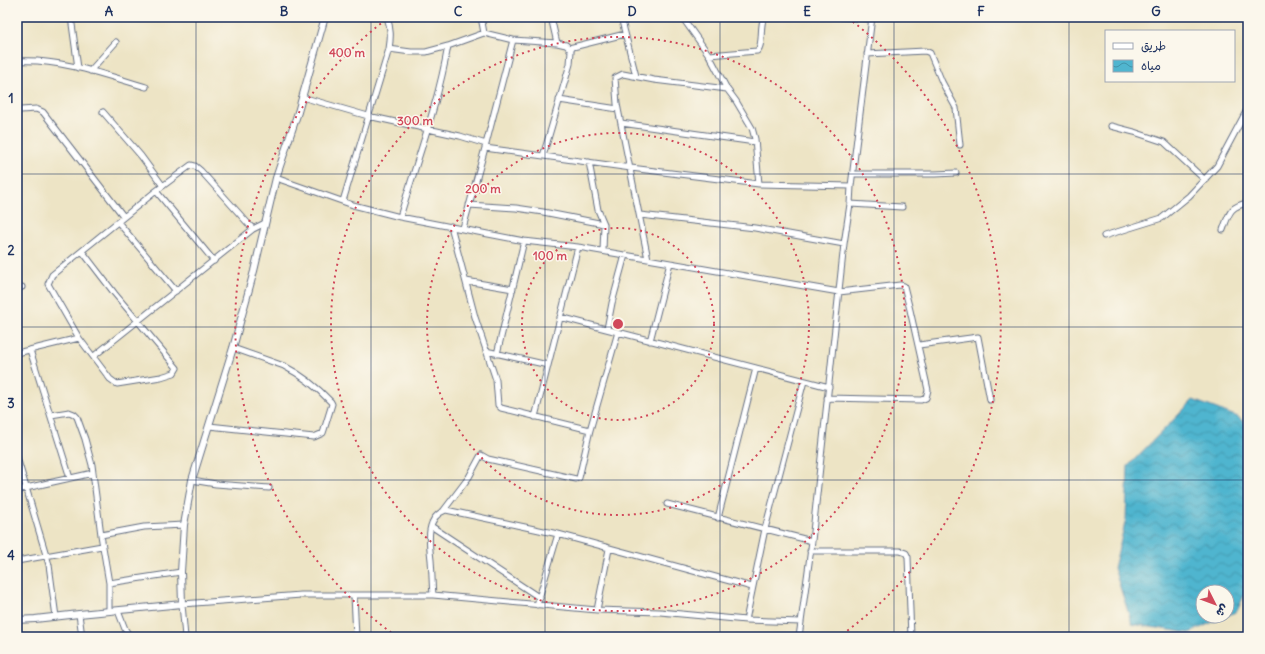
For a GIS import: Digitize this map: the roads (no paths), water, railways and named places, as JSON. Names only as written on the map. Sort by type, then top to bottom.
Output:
[{"type":"street","points":[[71,17],[78,68]]},
{"type":"street","points":[[185,637],[181,572],[184,525],[192,480],[233,348],[254,271],[276,178],[302,97],[325,17]]},
{"type":"street","points":[[343,202],[389,49],[391,28],[387,17]]},
{"type":"street","points":[[481,17],[484,33]]},
{"type":"street","points":[[551,17],[558,43]]},
{"type":"street","points":[[621,17],[636,76]]},
{"type":"street","points":[[682,17],[709,55],[727,89],[752,128],[755,142],[759,184]]},
{"type":"street","points":[[709,55],[757,51],[760,47],[764,17]]},
{"type":"street","points":[[800,637],[812,542],[844,244],[872,18],[842,17]]},
{"type":"street","points":[[389,49],[411,52],[426,52],[484,33],[513,40],[558,43],[566,45],[571,51],[570,64],[543,156]]},
{"type":"street","points":[[569,48],[625,34]]},
{"type":"street","points":[[463,228],[513,40]]},
{"type":"street","points":[[90,71],[116,42]]},
{"type":"street","points":[[400,217],[428,129],[444,70],[448,46]]},
{"type":"street","points":[[867,54],[925,51],[930,53],[942,82],[958,113],[960,145]]},
{"type":"street","points":[[17,61],[37,60],[78,68],[146,87]]},
{"type":"street","points":[[648,259],[618,109],[616,78],[622,74],[654,80],[727,89]]},
{"type":"street","points":[[302,97],[368,116],[428,129],[486,146],[543,156],[759,184],[851,186]]},
{"type":"street","points":[[559,100],[618,109]]},
{"type":"street","points":[[1104,236],[1162,218],[1189,196],[1217,166],[1248,108]]},
{"type":"street","points":[[20,110],[36,109],[43,112],[124,217]]},
{"type":"street","points":[[103,112],[141,156],[164,186]]},
{"type":"street","points":[[621,123],[755,142]]},
{"type":"street","points":[[1111,126],[1164,142],[1205,180]]},
{"type":"street","points":[[589,162],[598,210],[604,224],[602,251]]},
{"type":"street","points":[[82,250],[115,294],[177,368],[176,372],[161,377],[117,384],[110,379],[79,338],[48,284],[52,275],[82,250],[156,191],[190,166],[195,166],[201,171],[253,228]]},
{"type":"street","points":[[853,174],[956,173]]},
{"type":"street","points":[[276,178],[343,202],[400,217],[524,241],[578,247],[839,292],[900,285],[904,286],[919,345],[928,390],[926,398],[922,400],[827,398]]},
{"type":"street","points":[[156,191],[214,261]]},
{"type":"street","points":[[1223,230],[1231,210],[1239,204],[1248,202]]},
{"type":"street","points":[[850,204],[902,207]]},
{"type":"street","points":[[469,205],[516,208],[604,224]]},
{"type":"street","points":[[640,215],[755,228],[844,244]]},
{"type":"street","points":[[118,222],[176,291]]},
{"type":"street","points":[[94,356],[214,261],[253,228],[265,223]]},
{"type":"street","points":[[451,226],[475,317],[496,380],[497,403],[499,407],[590,430]]},
{"type":"street","points":[[497,354],[524,241]]},
{"type":"street","points":[[535,417],[578,247]]},
{"type":"street","points":[[607,329],[612,303],[625,255]]},
{"type":"street","points":[[650,341],[670,263]]},
{"type":"street","points":[[466,281],[513,289]]},
{"type":"street","points":[[560,317],[829,387]]},
{"type":"street","points":[[433,595],[429,538],[431,526],[437,515],[444,510],[469,477],[481,455],[488,459],[577,479],[618,332]]},
{"type":"street","points":[[919,345],[978,337],[990,400]]},
{"type":"street","points":[[17,353],[79,338]]},
{"type":"street","points":[[210,426],[314,437],[323,433],[332,404],[318,388],[292,370],[233,348]]},
{"type":"street","points":[[30,350],[70,478]]},
{"type":"street","points":[[486,351],[548,365]]},
{"type":"street","points":[[718,518],[756,368]]},
{"type":"street","points":[[746,620],[765,529],[804,381]]},
{"type":"street","points":[[51,415],[69,412],[74,414],[77,417],[85,439],[92,465],[102,546],[109,583],[109,612]]},
{"type":"street","points":[[17,457],[46,555],[56,617]]},
{"type":"street","points":[[17,490],[93,474]]},
{"type":"street","points":[[192,480],[269,488]]},
{"type":"street","points":[[667,504],[812,542]]},
{"type":"street","points":[[444,510],[451,510],[558,534],[752,587]]},
{"type":"street","points":[[101,535],[144,527],[184,525]]},
{"type":"street","points":[[431,526],[540,598]]},
{"type":"street","points":[[537,605],[558,534]]},
{"type":"street","points":[[17,561],[102,546]]},
{"type":"street","points":[[597,610],[610,549]]},
{"type":"street","points":[[810,551],[900,551],[906,554],[908,557],[911,637]]},
{"type":"street","points":[[109,583],[181,572]]},
{"type":"street","points":[[17,620],[182,604],[301,595],[433,595],[597,610],[660,612],[746,620],[801,622]]},
{"type":"street","points":[[354,595],[356,637]]},
{"type":"street","points":[[118,611],[130,637]]},
{"type":"street","points":[[78,614],[82,637]]},
{"type":"water","points":[[1193,400],[1238,417],[1248,426],[1248,587],[1237,611],[1235,612],[1235,584],[1195,584],[1195,624],[1209,624],[1189,633],[1132,624],[1114,568],[1126,519],[1128,466]]}]
